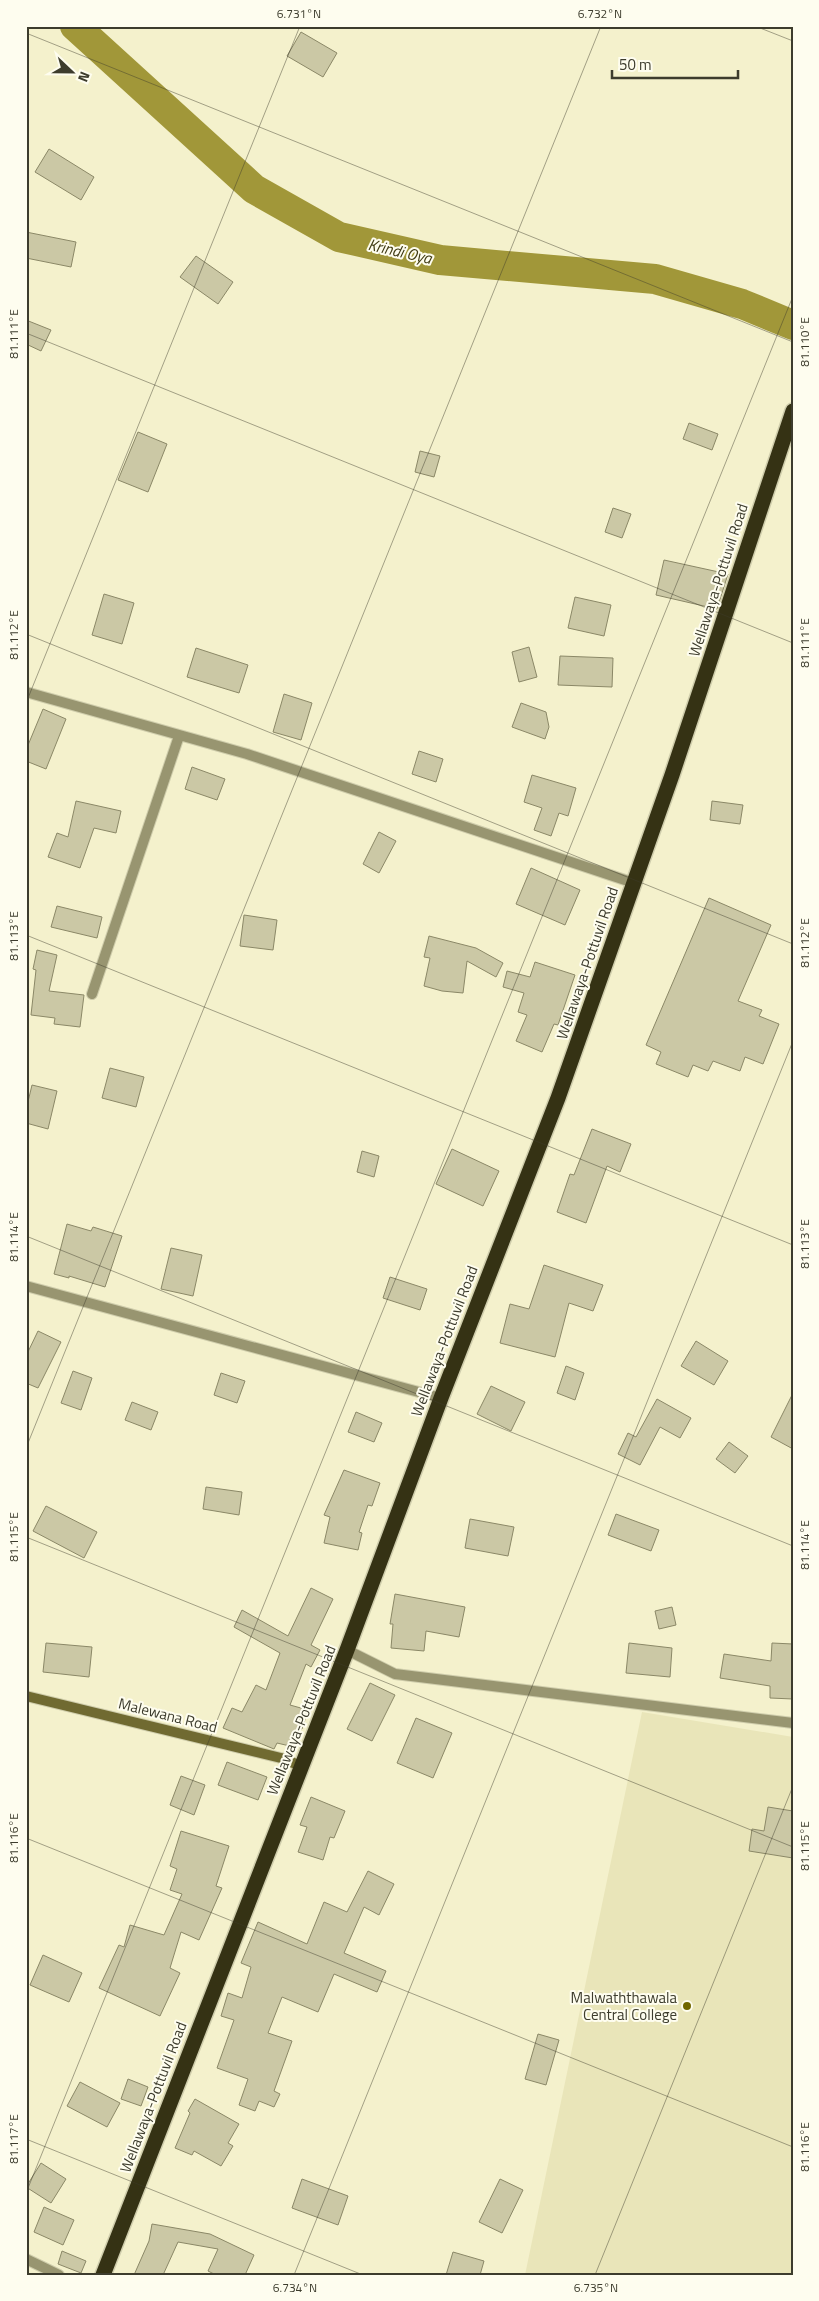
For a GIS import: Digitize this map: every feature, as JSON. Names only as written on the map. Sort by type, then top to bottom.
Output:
[{"type":"highway","name":"Wellawaya-Pottuvil Road","points":[[103,2275],[348,1650],[440,1398],[558,1098],[675,766],[792,412]]},
{"type":"street","points":[[26,692],[247,754],[634,882]]},
{"type":"street","points":[[92,994],[179,736]]},
{"type":"street","points":[[26,1286],[440,1398]]},
{"type":"street","points":[[348,1650],[395,1674],[793,1724]]},
{"type":"street","name":"Malewana Road","points":[[26,1696],[281,1758],[301,1766]]},
{"type":"street","points":[[26,2259],[59,2275]]},
{"type":"shaded area","name":"Malwaththawala Central College","points":[[642,1712],[793,1737],[793,2275],[525,2275]]},
{"type":"building","points":[[301,32],[337,53],[323,77],[287,56]]},
{"type":"building","points":[[49,149],[94,177],[81,200],[35,172]]},
{"type":"building","points":[[26,232],[76,242],[71,267],[26,258]]},
{"type":"building","points":[[196,256],[233,282],[218,304],[180,277]]},
{"type":"building","points":[[26,320],[51,330],[41,351],[26,344]]},
{"type":"building","points":[[689,423],[718,434],[712,450],[683,439]]},
{"type":"building","points":[[138,432],[167,444],[148,492],[118,480]]},
{"type":"building","points":[[420,451],[440,456],[434,477],[415,472]]},
{"type":"building","points":[[613,508],[631,514],[622,538],[605,532]]},
{"type":"building","points":[[664,560],[728,574],[717,609],[656,595]]},
{"type":"building","points":[[104,594],[134,603],[122,644],[92,635]]},
{"type":"building","points":[[575,597],[611,605],[604,636],[568,628]]},
{"type":"building","points":[[529,647],[537,677],[519,682],[512,652]]},
{"type":"building","points":[[196,648],[248,665],[239,693],[187,677]]},
{"type":"building","points":[[560,656],[613,658],[612,687],[558,685]]},
{"type":"building","points":[[284,694],[312,703],[301,740],[273,732]]},
{"type":"building","points":[[521,703],[546,712],[549,727],[545,739],[512,727]]},
{"type":"building","points":[[43,709],[66,719],[46,769],[26,761],[26,750]]},
{"type":"building","points":[[419,751],[443,759],[436,782],[412,774]]},
{"type":"building","points":[[192,767],[225,779],[217,800],[185,789]]},
{"type":"building","points":[[532,775],[576,788],[568,816],[559,813],[551,836],[534,830],[542,808],[524,802]]},
{"type":"building","points":[[76,801],[121,811],[116,833],[94,828],[80,868],[48,857],[57,833],[68,837]]},
{"type":"building","points":[[712,801],[743,805],[740,824],[710,820]]},
{"type":"building","points":[[379,832],[396,841],[379,873],[363,864]]},
{"type":"building","points":[[531,868],[580,890],[565,925],[516,904]]},
{"type":"building","points":[[709,898],[771,925],[738,1001],[762,1010],[759,1016],[779,1024],[763,1064],[745,1057],[740,1071],[713,1061],[708,1071],[693,1065],[688,1077],[656,1064],[661,1052],[646,1045]]},
{"type":"building","points":[[57,906],[102,917],[97,938],[51,927]]},
{"type":"building","points":[[244,915],[277,920],[273,950],[240,946]]},
{"type":"building","points":[[429,936],[476,948],[503,963],[496,977],[467,961],[463,993],[442,991],[424,986],[430,958],[424,957]]},
{"type":"building","points":[[37,950],[57,955],[49,991],[84,995],[80,1027],[54,1024],[55,1018],[31,1015],[36,970],[33,969]]},
{"type":"building","points":[[535,962],[575,975],[558,1025],[554,1024],[542,1052],[516,1041],[527,1015],[518,1012],[524,993],[503,987],[507,971],[530,977]]},
{"type":"building","points":[[110,1068],[144,1077],[136,1107],[102,1098]]},
{"type":"building","points":[[32,1085],[57,1091],[48,1129],[26,1123],[26,1110]]},
{"type":"building","points":[[592,1129],[631,1144],[620,1172],[607,1166],[586,1223],[557,1212],[570,1174],[574,1175]]},
{"type":"building","points":[[452,1149],[499,1171],[483,1206],[436,1184]]},
{"type":"building","points":[[362,1151],[379,1156],[374,1177],[357,1172]]},
{"type":"building","points":[[67,1224],[91,1231],[93,1227],[122,1236],[105,1287],[69,1276],[69,1278],[54,1274]]},
{"type":"building","points":[[171,1248],[202,1255],[193,1296],[161,1289]]},
{"type":"building","points":[[544,1265],[603,1285],[593,1311],[569,1303],[555,1357],[500,1343],[510,1304],[529,1309]]},
{"type":"building","points":[[390,1277],[427,1289],[420,1310],[383,1298]]},
{"type":"building","points":[[38,1331],[61,1342],[38,1388],[26,1383],[26,1356]]},
{"type":"building","points":[[696,1341],[728,1361],[714,1385],[681,1366]]},
{"type":"building","points":[[566,1366],[584,1373],[575,1400],[557,1393]]},
{"type":"building","points":[[73,1371],[92,1378],[81,1410],[61,1403]]},
{"type":"building","points":[[221,1373],[245,1381],[237,1403],[214,1395]]},
{"type":"building","points":[[491,1386],[525,1402],[511,1431],[477,1414]]},
{"type":"building","points":[[793,1393],[793,1449],[771,1437]]},
{"type":"building","points":[[657,1399],[691,1418],[680,1438],[660,1427],[640,1465],[618,1454],[628,1433],[636,1437]]},
{"type":"building","points":[[132,1402],[158,1412],[151,1430],[125,1420]]},
{"type":"building","points":[[356,1412],[382,1423],[374,1442],[348,1432]]},
{"type":"building","points":[[729,1442],[748,1456],[735,1473],[716,1459]]},
{"type":"building","points":[[344,1470],[380,1483],[372,1506],[368,1505],[359,1532],[362,1533],[358,1550],[324,1543],[330,1517],[324,1515]]},
{"type":"building","points":[[206,1487],[242,1492],[239,1515],[203,1509]]},
{"type":"building","points":[[46,1506],[97,1532],[84,1558],[33,1531]]},
{"type":"building","points":[[616,1514],[659,1530],[651,1551],[608,1535]]},
{"type":"building","points":[[470,1519],[514,1527],[508,1556],[465,1548]]},
{"type":"building","points":[[311,1588],[333,1599],[311,1645],[320,1650],[311,1667],[306,1664],[290,1705],[308,1710],[302,1729],[299,1728],[294,1747],[277,1743],[274,1749],[223,1728],[232,1708],[242,1712],[256,1685],[266,1690],[280,1653],[234,1627],[242,1610],[288,1636]]},
{"type":"building","points":[[395,1594],[465,1607],[459,1637],[426,1631],[424,1651],[391,1648],[393,1624],[390,1624]]},
{"type":"building","points":[[672,1607],[676,1625],[659,1629],[655,1611]]},
{"type":"building","points":[[46,1643],[92,1647],[89,1677],[43,1672]]},
{"type":"building","points":[[629,1643],[672,1648],[670,1677],[626,1673]]},
{"type":"building","points":[[772,1643],[793,1644],[793,1699],[770,1698],[770,1686],[720,1678],[724,1654],[771,1661]]},
{"type":"building","points":[[370,1683],[395,1695],[372,1741],[347,1729]]},
{"type":"building","points":[[416,1718],[452,1733],[433,1778],[397,1763]]},
{"type":"building","points":[[227,1762],[267,1777],[258,1800],[218,1785]]},
{"type":"building","points":[[181,1776],[205,1785],[194,1815],[170,1805]]},
{"type":"building","points":[[311,1797],[345,1811],[334,1838],[330,1837],[323,1860],[298,1852],[307,1827],[300,1825]]},
{"type":"building","points":[[768,1807],[793,1811],[793,1858],[749,1851],[752,1829],[764,1831]]},
{"type":"building","points":[[181,1831],[229,1846],[216,1886],[222,1888],[199,1940],[181,1932],[170,1968],[180,1973],[160,2016],[99,1988],[119,1945],[124,1947],[130,1925],[164,1935],[182,1894],[170,1890],[177,1869],[170,1866]]},
{"type":"building","points":[[368,1871],[394,1884],[379,1915],[364,1907],[344,1953],[386,1971],[377,1992],[334,1974],[318,2012],[282,1997],[268,2033],[292,2041],[274,2091],[280,2094],[274,2107],[259,2101],[255,2111],[239,2105],[248,2079],[217,2068],[234,2020],[221,2016],[228,1993],[242,1998],[251,1967],[241,1963],[258,1922],[307,1944],[324,1902],[347,1912]]},
{"type":"building","points":[[43,1955],[82,1973],[69,2002],[30,1985]]},
{"type":"building","points":[[538,2034],[559,2040],[546,2085],[525,2079]]},
{"type":"building","points":[[128,2079],[148,2087],[141,2106],[121,2099]]},
{"type":"building","points":[[80,2082],[120,2103],[107,2127],[67,2106]]},
{"type":"building","points":[[195,2099],[239,2124],[228,2143],[233,2146],[221,2166],[194,2151],[192,2155],[175,2148],[190,2113],[188,2111]]},
{"type":"building","points":[[41,2163],[66,2179],[51,2203],[26,2187]]},
{"type":"building","points":[[302,2179],[348,2196],[338,2225],[292,2208]]},
{"type":"building","points":[[500,2179],[523,2190],[502,2233],[479,2222]]},
{"type":"building","points":[[44,2207],[74,2220],[63,2245],[34,2232]]},
{"type":"building","points":[[152,2224],[210,2234],[254,2255],[245,2275],[216,2275],[208,2271],[218,2249],[178,2242],[163,2275],[134,2275],[149,2241]]},
{"type":"building","points":[[62,2251],[86,2261],[81,2273],[58,2264]]},
{"type":"building","points":[[453,2252],[484,2261],[480,2275],[446,2275]]},
{"type":"waterway","name":"Krindi Oya","points":[[75,26],[254,189],[339,237],[440,260],[655,279],[742,304],[793,325]]},
{"type":"place","name":"Malwaththawala Central College","points":[[687,2006]]}]
